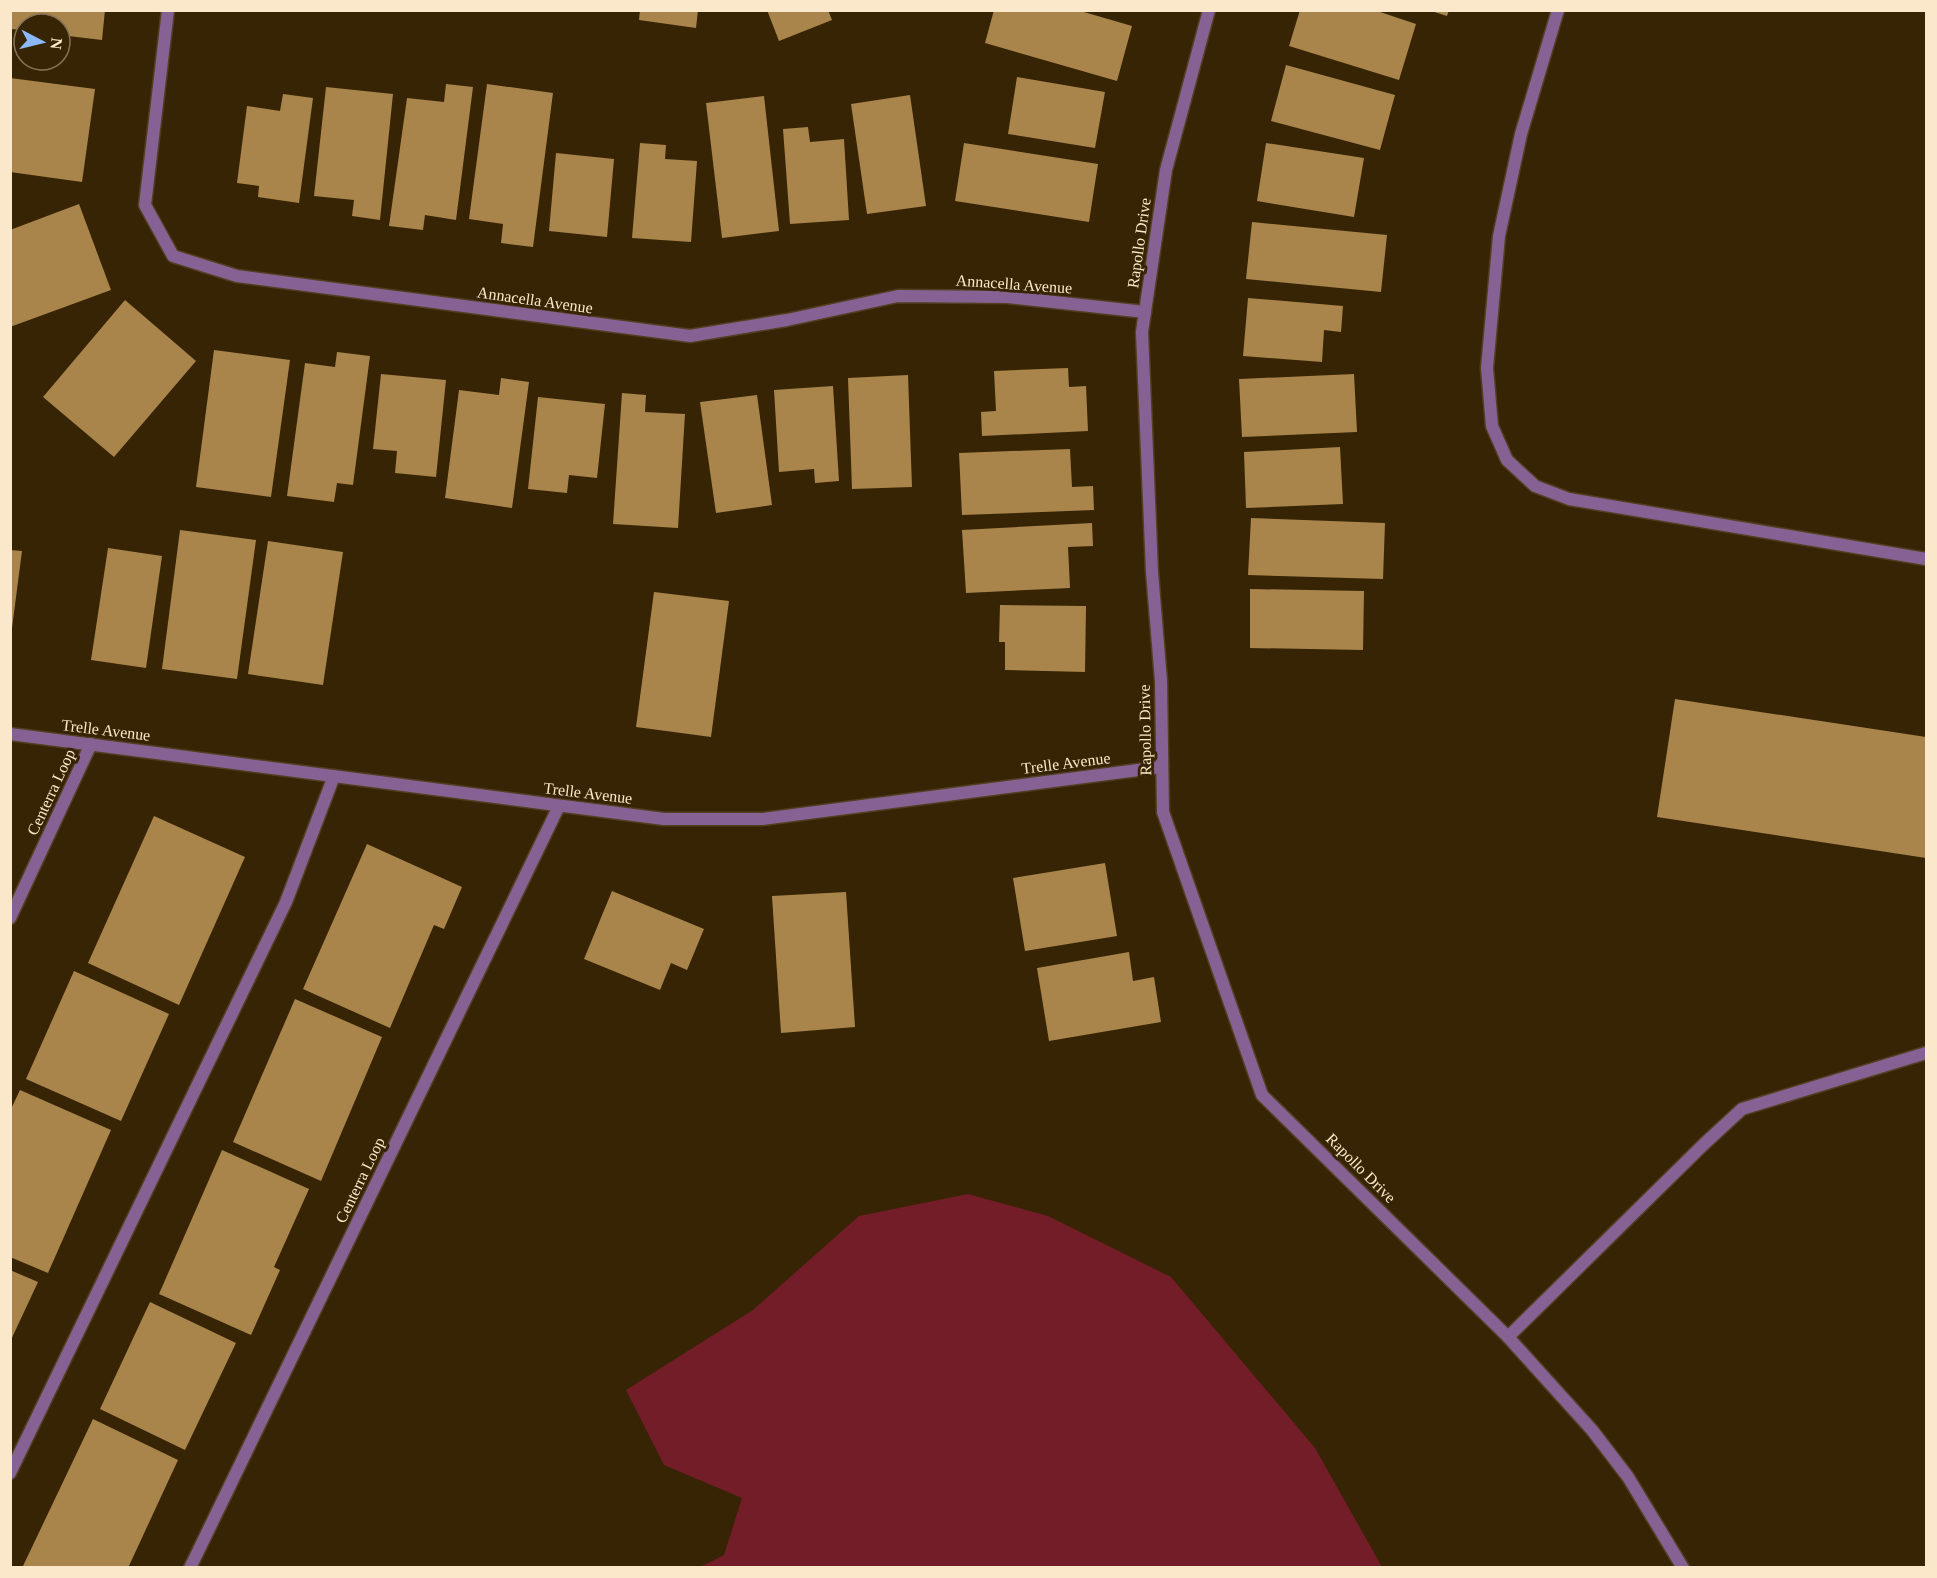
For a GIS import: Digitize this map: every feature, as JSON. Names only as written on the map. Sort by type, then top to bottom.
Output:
[{"type":"street","name":"Annacella Avenue","points":[[168,10],[145,205],[173,256],[237,276],[690,336],[787,320],[898,296],[1008,297],[1145,312]]},
{"type":"street","name":"Rapollo Drive","points":[[1209,10],[1166,170],[1142,332],[1152,572],[1161,681],[1163,813],[1262,1095],[1508,1337],[1592,1430],[1640,1496],[1683,1568]]},
{"type":"street","points":[[1558,10],[1521,134],[1499,236],[1487,368],[1492,426],[1507,460],[1535,486],[1569,499],[1926,559]]},
{"type":"street","name":"Trelle Avenue","points":[[10,734],[664,819],[762,819],[1161,767]]},
{"type":"street","name":"Centerra Loop","points":[[10,918],[91,744]]},
{"type":"street","points":[[10,1473],[286,902],[334,776]]},
{"type":"street","name":"Centerra Loop","points":[[190,1568],[559,806]]},
{"type":"street","points":[[1508,1337],[1742,1109],[1926,1053]]},
{"type":"shaded area","points":[[968,1194],[1048,1216],[1171,1277],[1315,1448],[1382,1567],[700,1567],[724,1555],[742,1498],[664,1465],[626,1390],[753,1310],[859,1216]]},
{"type":"building","points":[[10,10],[105,10],[102,40],[72,36],[72,12],[12,12],[12,29],[10,29]]},
{"type":"building","points":[[640,10],[698,10],[696,28],[639,20]]},
{"type":"building","points":[[767,10],[828,10],[832,20],[779,41]]},
{"type":"building","points":[[994,10],[1077,10],[1132,26],[1117,81],[985,43]]},
{"type":"building","points":[[1300,10],[1374,10],[1416,24],[1399,80],[1289,46]]},
{"type":"building","points":[[1428,10],[1449,10],[1447,16]]},
{"type":"building","points":[[1286,65],[1395,95],[1380,150],[1271,121]]},
{"type":"building","points":[[1017,77],[1105,92],[1095,148],[1008,134]]},
{"type":"building","points":[[10,78],[95,89],[82,182],[10,172]]},
{"type":"building","points":[[446,84],[473,87],[456,220],[425,215],[423,230],[389,226],[407,98],[444,102]]},
{"type":"building","points":[[487,84],[553,93],[533,247],[501,243],[503,224],[469,219]]},
{"type":"building","points":[[326,87],[393,94],[380,220],[352,216],[354,200],[314,196]]},
{"type":"building","points":[[283,94],[313,98],[299,203],[258,197],[259,186],[237,183],[247,106],[280,111]]},
{"type":"building","points":[[910,95],[926,206],[867,214],[851,104]]},
{"type":"building","points":[[764,96],[779,231],[722,238],[706,103]]},
{"type":"building","points":[[808,127],[810,142],[844,139],[849,220],[790,224],[783,129]]},
{"type":"building","points":[[640,143],[666,145],[665,159],[697,161],[691,242],[632,238]]},
{"type":"building","points":[[964,143],[1098,164],[1089,222],[955,201]]},
{"type":"building","points":[[1266,143],[1364,158],[1354,217],[1257,201]]},
{"type":"building","points":[[556,153],[614,159],[607,237],[549,231]]},
{"type":"building","points":[[79,204],[111,290],[10,327],[10,230]]},
{"type":"building","points":[[1252,222],[1387,235],[1381,292],[1246,279]]},
{"type":"building","points":[[1248,298],[1343,306],[1341,332],[1324,330],[1322,362],[1243,356]]},
{"type":"building","points":[[125,300],[196,361],[114,457],[43,397]]},
{"type":"building","points":[[214,350],[290,360],[271,497],[196,487]]},
{"type":"building","points":[[337,352],[370,356],[353,485],[337,483],[334,502],[287,496],[305,363],[335,367]]},
{"type":"building","points":[[1068,368],[1069,387],[1086,386],[1088,431],[982,436],[981,412],[996,411],[994,371]]},
{"type":"building","points":[[381,374],[446,380],[436,477],[395,473],[397,451],[373,449]]},
{"type":"building","points":[[1354,374],[1357,432],[1242,437],[1239,379]]},
{"type":"building","points":[[908,375],[912,487],[852,489],[848,378]]},
{"type":"building","points":[[501,378],[529,382],[512,508],[445,498],[459,390],[499,395]]},
{"type":"building","points":[[833,386],[839,481],[815,483],[814,469],[779,472],[774,390]]},
{"type":"building","points":[[622,393],[646,395],[645,412],[685,414],[678,528],[613,524]]},
{"type":"building","points":[[757,395],[772,505],[716,513],[700,402]]},
{"type":"building","points":[[538,397],[605,404],[597,478],[569,475],[567,493],[528,489]]},
{"type":"building","points":[[1340,447],[1343,504],[1246,508],[1244,452]]},
{"type":"building","points":[[1070,449],[1072,487],[1093,486],[1094,510],[962,515],[959,453]]},
{"type":"building","points":[[1251,518],[1385,523],[1383,579],[1248,575]]},
{"type":"building","points":[[1092,523],[1093,546],[1068,547],[1070,588],[966,593],[962,530]]},
{"type":"building","points":[[180,530],[256,540],[237,679],[162,669]]},
{"type":"building","points":[[268,541],[343,552],[323,685],[248,674]]},
{"type":"building","points":[[108,548],[162,556],[146,668],[91,660]]},
{"type":"building","points":[[10,550],[22,551],[12,628],[10,628]]},
{"type":"building","points":[[1250,589],[1364,591],[1363,650],[1250,648]]},
{"type":"building","points":[[654,592],[729,601],[711,737],[636,727]]},
{"type":"building","points":[[1000,605],[1086,606],[1085,672],[1005,670],[1005,642],[999,642]]},
{"type":"building","points":[[1675,699],[1926,737],[1926,858],[1657,817]]},
{"type":"building","points":[[154,816],[245,857],[179,1005],[88,963]]},
{"type":"building","points":[[367,844],[462,887],[444,929],[434,925],[390,1028],[303,989]]},
{"type":"building","points":[[1105,863],[1117,936],[1025,951],[1013,878]]},
{"type":"building","points":[[612,891],[704,929],[687,970],[671,963],[660,990],[584,959]]},
{"type":"building","points":[[846,892],[855,1027],[781,1033],[772,896]]},
{"type":"building","points":[[1129,952],[1133,981],[1154,977],[1161,1022],[1049,1041],[1037,968]]},
{"type":"building","points":[[74,971],[169,1014],[121,1121],[26,1079]]},
{"type":"building","points":[[295,999],[382,1037],[321,1181],[233,1142]]},
{"type":"building","points":[[20,1090],[111,1130],[48,1273],[10,1257],[10,1111]]},
{"type":"building","points":[[222,1150],[309,1189],[274,1267],[280,1270],[251,1335],[159,1294]]},
{"type":"building","points":[[10,1270],[38,1282],[10,1342]]},
{"type":"building","points":[[150,1302],[236,1343],[185,1450],[100,1409]]},
{"type":"building","points":[[93,1419],[178,1460],[128,1568],[27,1568],[23,1566]]}]
